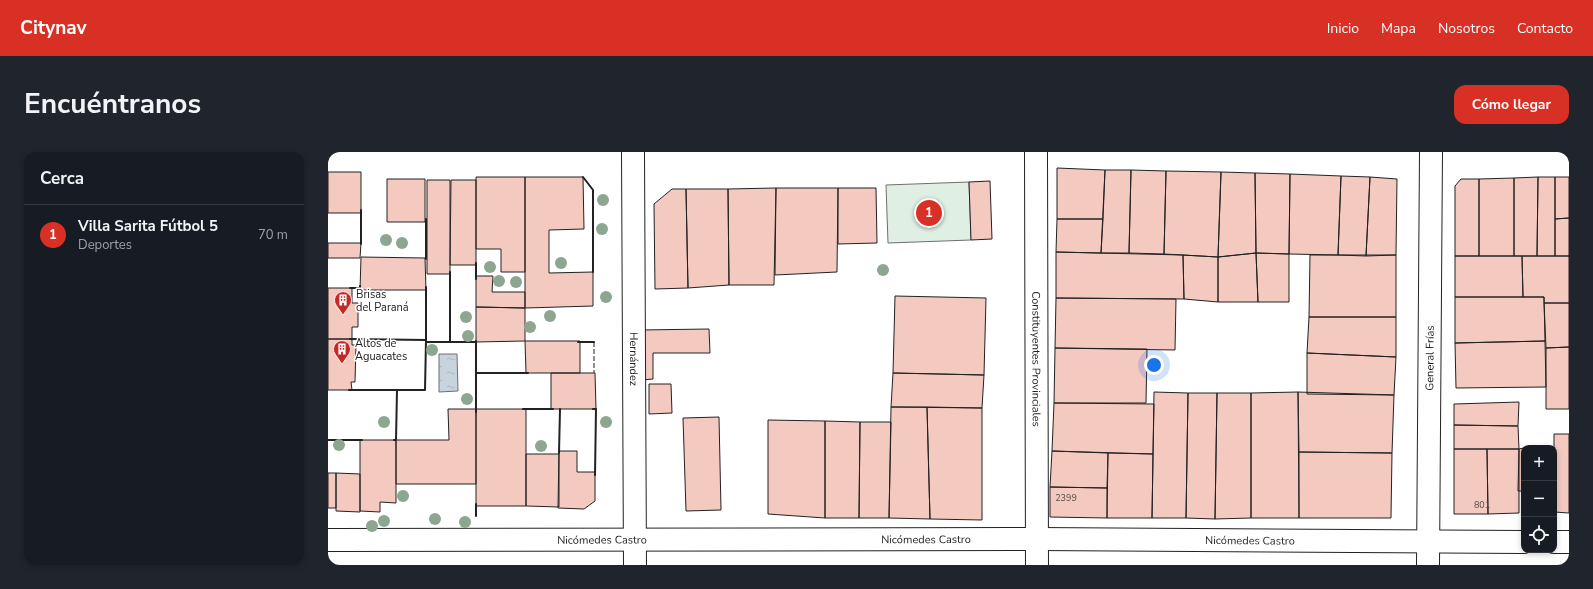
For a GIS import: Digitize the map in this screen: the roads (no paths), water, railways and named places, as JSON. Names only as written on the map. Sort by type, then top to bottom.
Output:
[{"type":"street","name":"Hernández","points":[[633,152],[634,565]]},
{"type":"street","name":"Constituyentes Provinciales","points":[[1036,152],[1037,565]]},
{"type":"street","name":"General Frías","points":[[1428,565],[1431,152]]},
{"type":"street","name":"Nicómedes Castro","points":[[328,540],[1037,539],[1521,542]]},
{"type":"street","points":[[1557,542],[1569,542]]},
{"type":"water","points":[[439,354],[457,354],[458,391],[439,392]]},
{"type":"place","name":"Villa Sarita Fútbol 5","points":[[929,213]]},
{"type":"place","name":"Brisas del Paraná","points":[[343,315]]},
{"type":"place","name":"Altos de Aguacates","points":[[342,364]]}]
